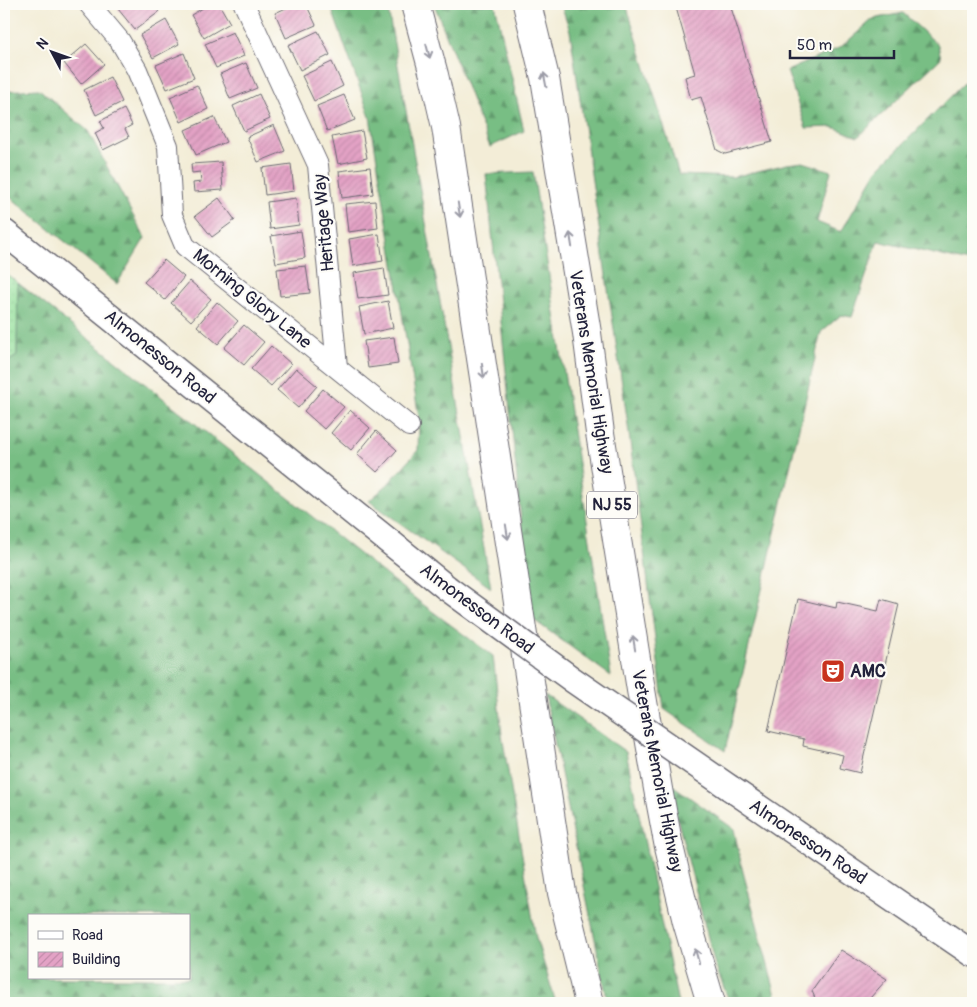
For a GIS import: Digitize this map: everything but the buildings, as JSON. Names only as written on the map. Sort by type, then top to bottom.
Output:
[{"type":"highway","points":[[415,4],[446,127],[562,893],[590,1003]]},
{"type":"highway","name":"Veterans Memorial Highway","points":[[527,4],[546,88],[641,690],[668,842],[687,922],[711,1003]]},
{"type":"main road","name":"Almonesson Road","points":[[4,232],[447,588],[573,680],[973,954]]},
{"type":"street","name":"Morning Glory Lane","points":[[89,4],[120,41],[137,70],[168,146],[172,215],[186,246],[409,426]]},
{"type":"street","name":"Heritage Way","points":[[244,4],[318,165],[338,368]]},
{"type":"green space","points":[[330,4],[387,4],[491,588],[369,501],[388,484],[418,450],[419,418],[370,117]]},
{"type":"green space","points":[[434,4],[495,4],[524,131],[490,147]]},
{"type":"green space","points":[[561,4],[626,4],[679,175],[733,177],[803,162],[831,171],[817,222],[841,232],[877,170],[973,74],[973,263],[878,241],[852,317],[841,315],[821,332],[725,751],[664,709],[627,418],[570,31]]},
{"type":"green space","points":[[903,13],[938,45],[941,58],[858,137],[833,127],[806,128],[787,71],[841,47],[873,19]]},
{"type":"green space","points":[[39,89],[88,131],[145,238],[117,284],[4,192],[4,91]]},
{"type":"green space","points":[[533,172],[611,676],[531,618],[486,174]]},
{"type":"green space","points":[[4,272],[18,283],[17,356],[4,364]]},
{"type":"green space","points":[[18,283],[421,603],[493,656],[502,735],[536,938],[556,1003],[4,1003],[4,364],[17,356]]},
{"type":"green space","points":[[545,695],[626,752],[678,1003],[608,1003]]},
{"type":"green space","points":[[668,782],[734,829],[742,868],[778,1003],[730,1003],[715,965]]},
{"type":"place","name":"AMC","points":[[833,671]]}]
